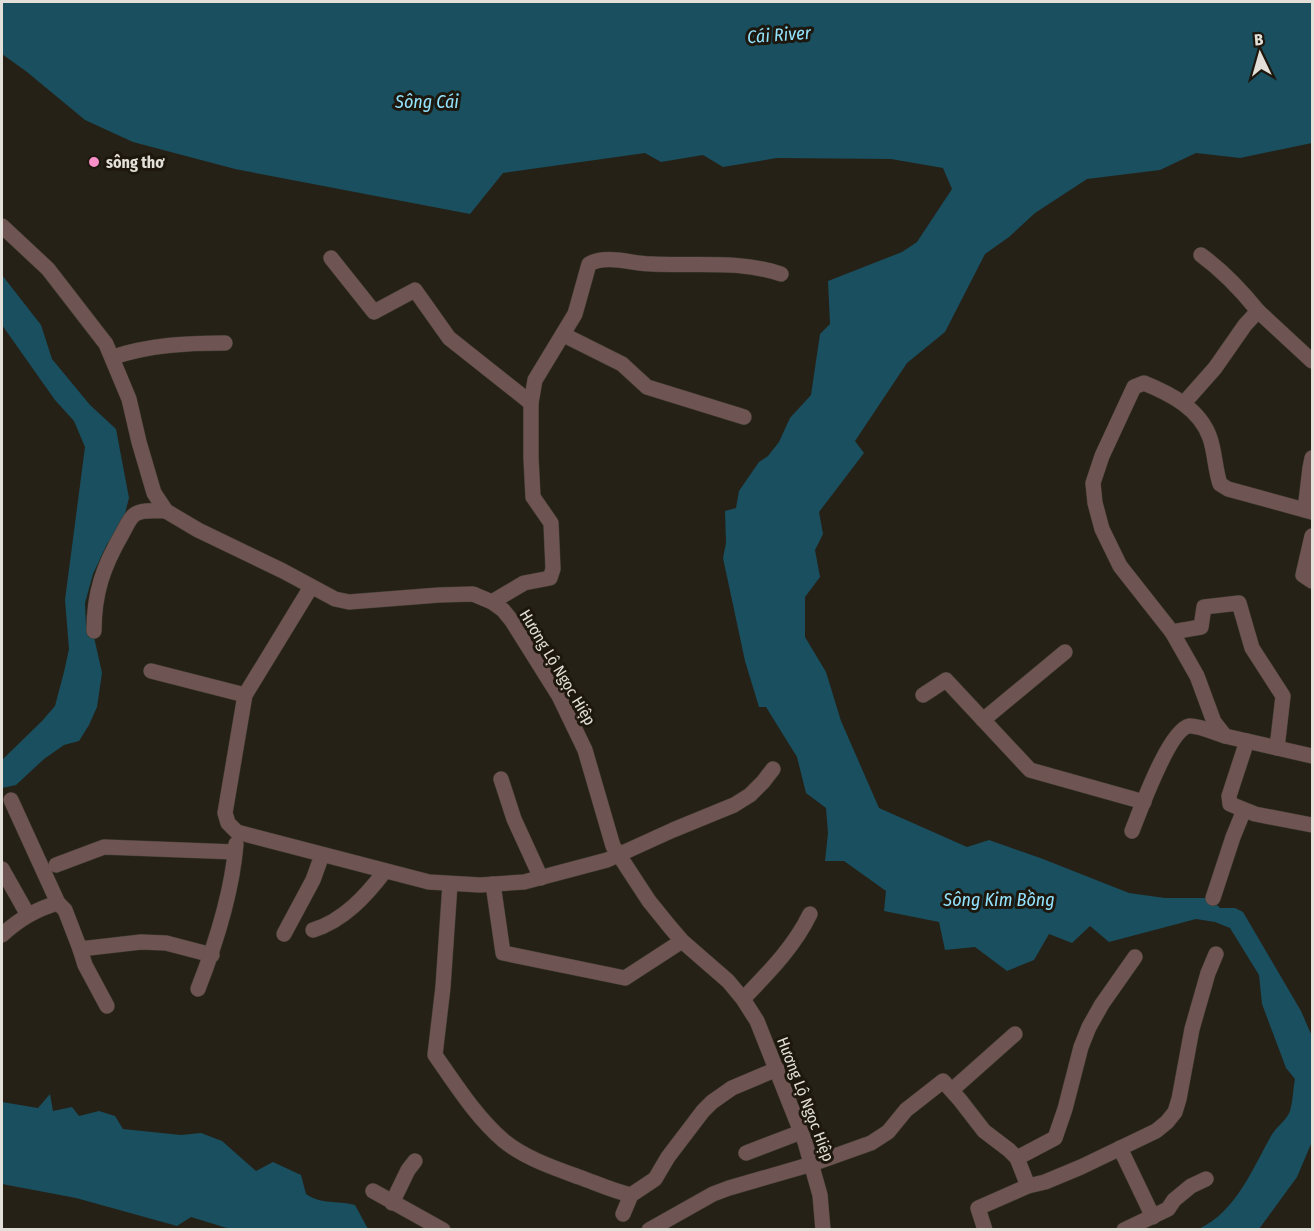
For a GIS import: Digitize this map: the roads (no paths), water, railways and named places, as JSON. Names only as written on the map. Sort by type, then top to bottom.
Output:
[{"type":"street","points":[[2,226],[48,269],[106,344],[129,399],[154,493],[166,511]]},
{"type":"street","points":[[1201,255],[1220,269],[1258,311],[1312,361]]},
{"type":"street","points":[[331,258],[374,312],[415,290],[449,338],[531,403]]},
{"type":"street","points":[[492,602],[524,583],[550,578],[553,569],[551,523],[533,497],[531,403],[535,380],[575,314],[589,264],[598,259],[653,265],[698,264],[760,267],[782,274]]},
{"type":"street","points":[[1184,403],[1215,368],[1245,325],[1258,311]]},
{"type":"street","points":[[564,335],[622,364],[647,387],[744,417]]},
{"type":"street","points":[[113,357],[156,346],[225,343]]},
{"type":"street","points":[[1225,736],[1214,722],[1197,676],[1172,632],[1120,566],[1101,529],[1095,504],[1094,483],[1102,456],[1134,387],[1144,383],[1184,403],[1204,425],[1220,484],[1228,489],[1309,511],[1312,458]]},
{"type":"street","points":[[94,631],[94,604],[104,571],[133,515],[140,512],[166,511]]},
{"type":"street","name":"Hương Lộ Ngọc Hiệp","points":[[166,511],[198,530],[335,599],[349,602],[473,594],[492,602],[503,610],[532,652],[580,739],[613,846],[649,901],[682,941],[728,981],[757,1021],[812,1164],[820,1195],[823,1230]]},
{"type":"street","points":[[1312,536],[1303,575],[1312,581]]},
{"type":"street","points":[[311,587],[245,695],[225,813],[228,823],[237,832],[429,882],[494,884],[541,878],[619,855],[734,805],[764,782],[772,769]]},
{"type":"street","points":[[1172,632],[1201,627],[1204,607],[1239,603],[1252,648],[1283,696],[1277,748]]},
{"type":"street","points":[[983,720],[1065,652]]},
{"type":"street","points":[[151,670],[245,695]]},
{"type":"street","points":[[923,695],[946,680],[1029,770],[1144,802]]},
{"type":"street","points":[[1132,831],[1167,749],[1182,729],[1191,726],[1312,756]]},
{"type":"street","points":[[1247,741],[1229,796],[1230,804],[1255,814],[1312,825]]},
{"type":"street","points":[[501,779],[514,819],[541,878]]},
{"type":"street","points":[[11,800],[58,903],[65,910],[85,965],[107,1006]]},
{"type":"street","points":[[1213,898],[1244,810]]},
{"type":"street","points":[[198,990],[212,955],[229,888],[237,832]]},
{"type":"street","points":[[56,865],[104,847],[235,852]]},
{"type":"street","points":[[284,934],[313,880],[322,855]]},
{"type":"street","points":[[2,869],[28,915]]},
{"type":"street","points":[[313,930],[344,914],[386,872]]},
{"type":"street","points":[[450,884],[443,987],[435,1055],[474,1110],[505,1141],[526,1155],[616,1192],[631,1195]]},
{"type":"street","points":[[494,884],[503,953],[624,978],[682,941]]},
{"type":"street","points":[[2,935],[28,915],[58,903]]},
{"type":"street","points":[[743,999],[791,948],[810,914]]},
{"type":"street","points":[[80,949],[141,942],[166,943],[212,955]]},
{"type":"street","points":[[985,1230],[978,1208],[1028,1185],[1045,1182],[1120,1148],[1156,1131],[1167,1122],[1175,1112],[1179,1099],[1192,1029],[1208,973],[1216,954]]},
{"type":"street","points":[[1017,1158],[1055,1138],[1089,1027],[1135,957]]},
{"type":"street","points":[[649,1230],[688,1207],[729,1188],[812,1164],[872,1143],[888,1132],[906,1110],[947,1086],[1015,1034]]},
{"type":"street","points":[[623,1214],[631,1195],[655,1179],[668,1157],[712,1102],[732,1088],[777,1069]]},
{"type":"street","points":[[947,1086],[984,1131],[1017,1158],[1028,1185]]},
{"type":"street","points":[[746,1153],[801,1132]]},
{"type":"street","points":[[1120,1148],[1153,1217]]},
{"type":"street","points":[[392,1203],[408,1170],[415,1161]]},
{"type":"street","points":[[1124,1230],[1168,1209],[1191,1186],[1206,1179]]},
{"type":"street","points":[[373,1191],[443,1230]]},
{"type":"water","name":"Sông Cái","points":[[2,2],[1312,2],[1312,143],[1240,158],[1196,153],[1160,170],[1087,179],[1035,213],[1009,237],[985,254],[945,332],[907,363],[855,441],[864,453],[819,512],[823,534],[815,550],[820,577],[805,597],[805,637],[826,672],[841,721],[879,808],[967,847],[989,840],[1129,893],[1165,898],[1210,898],[1220,908],[1235,908],[1243,912],[1301,1011],[1311,1034],[1312,1044],[1311,1144],[1297,1177],[1259,1229],[1199,1229],[1223,1212],[1250,1176],[1271,1136],[1289,1114],[1295,1079],[1286,1068],[1262,1004],[1259,975],[1230,928],[1215,922],[1196,919],[1109,942],[1090,926],[1072,943],[1049,934],[1034,960],[1007,971],[975,947],[945,950],[939,922],[884,911],[886,891],[844,861],[825,861],[828,833],[826,808],[806,793],[797,757],[766,707],[759,707],[745,661],[723,558],[726,543],[725,511],[736,508],[739,491],[759,462],[768,456],[779,442],[790,418],[811,395],[820,334],[830,324],[828,281],[902,252],[917,242],[952,189],[943,168],[891,159],[777,158],[723,167],[703,155],[661,162],[645,153],[503,173],[470,214],[235,169],[133,142],[85,120],[2,54]]},
{"type":"water","points":[[2,275],[41,325],[52,359],[90,405],[116,429],[129,498],[122,525],[107,544],[93,574],[85,603],[86,625],[94,637],[102,673],[97,707],[79,741],[64,745],[44,759],[16,785],[2,788],[2,760],[55,706],[64,672],[69,649],[65,600],[85,447],[74,421],[55,400],[2,325]]},
{"type":"water","points":[[50,1094],[53,1111],[72,1107],[79,1116],[99,1111],[115,1116],[123,1129],[181,1135],[201,1133],[222,1141],[256,1171],[273,1162],[301,1175],[306,1194],[324,1201],[355,1205],[368,1229],[230,1229],[191,1217],[177,1226],[76,1198],[2,1184],[2,1102],[38,1108]]},
{"type":"place","name":"sông thơ","points":[[94,162]]},
{"type":"water label","name":"Cái River","points":[[779,35]]},
{"type":"water label","name":"Sông Kim Bồng","points":[[999,900]]}]
